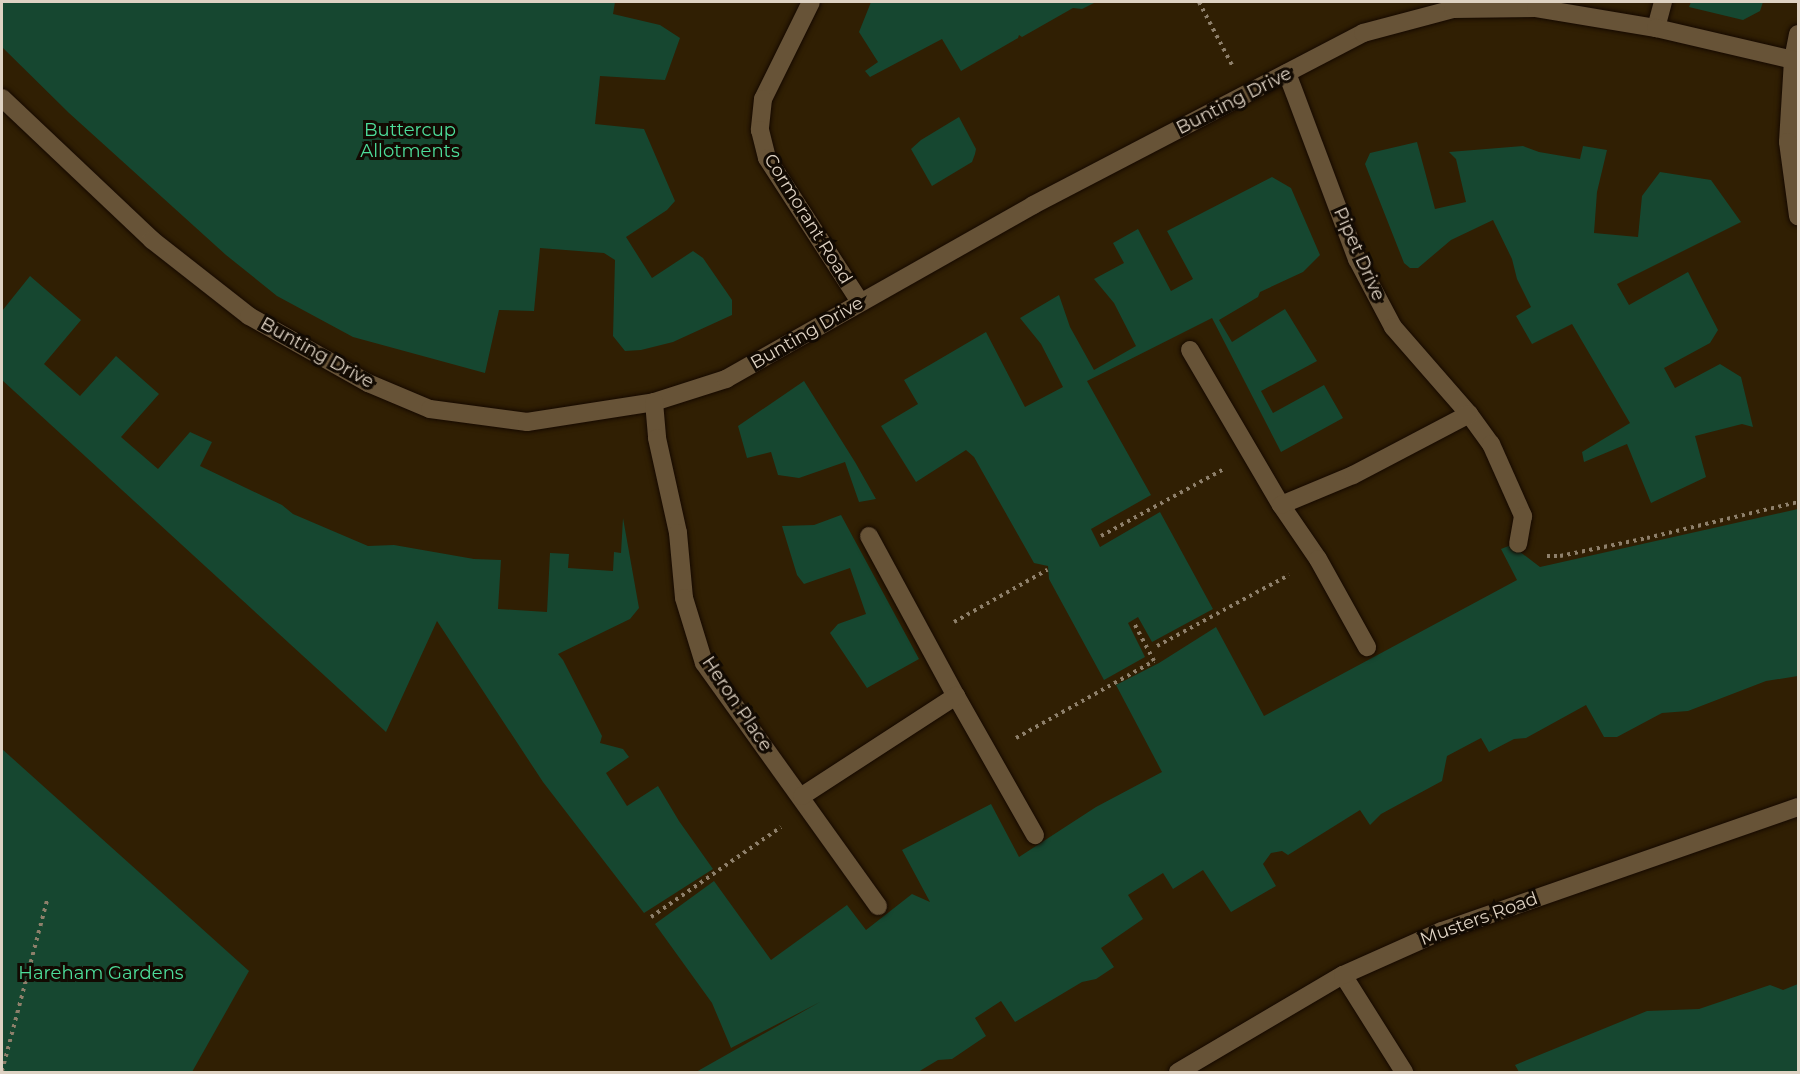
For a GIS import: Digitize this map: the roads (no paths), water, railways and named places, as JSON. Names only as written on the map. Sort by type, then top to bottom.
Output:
[{"type":"street","name":"Cormorant Road","points":[[811,2],[762,99],[759,130],[767,158],[860,302]]},
{"type":"street","points":[[1656,28],[1663,2]]},
{"type":"street","name":"Bunting Drive","points":[[2,98],[152,240],[249,316],[368,383],[430,409],[527,422],[654,402],[726,379],[1034,205],[1363,33],[1454,9],[1536,8],[1656,28],[1793,60]]},
{"type":"street","points":[[1798,34],[1793,60],[1788,142],[1798,216]]},
{"type":"street","name":"Pipet Drive","points":[[1287,73],[1357,259],[1393,327],[1469,414],[1491,444],[1522,516],[1518,544]]},
{"type":"street","points":[[1190,350],[1281,505],[1318,559],[1367,647]]},
{"type":"street","name":"Heron Place","points":[[654,402],[657,438],[678,533],[684,598],[704,663],[878,906]]},
{"type":"street","points":[[1281,505],[1353,475],[1469,414]]},
{"type":"street","points":[[869,536],[924,639],[1035,835]]},
{"type":"street","points":[[805,802],[956,696]]},
{"type":"street","name":"Musters Road","points":[[1178,1072],[1343,975],[1442,931],[1798,807]]},
{"type":"street","points":[[1343,975],[1404,1072]]},
{"type":"park label","name":"Buttercup Allotments","points":[[410,141]]},
{"type":"park label","name":"Hareham Gardens","points":[[101,973]]}]
